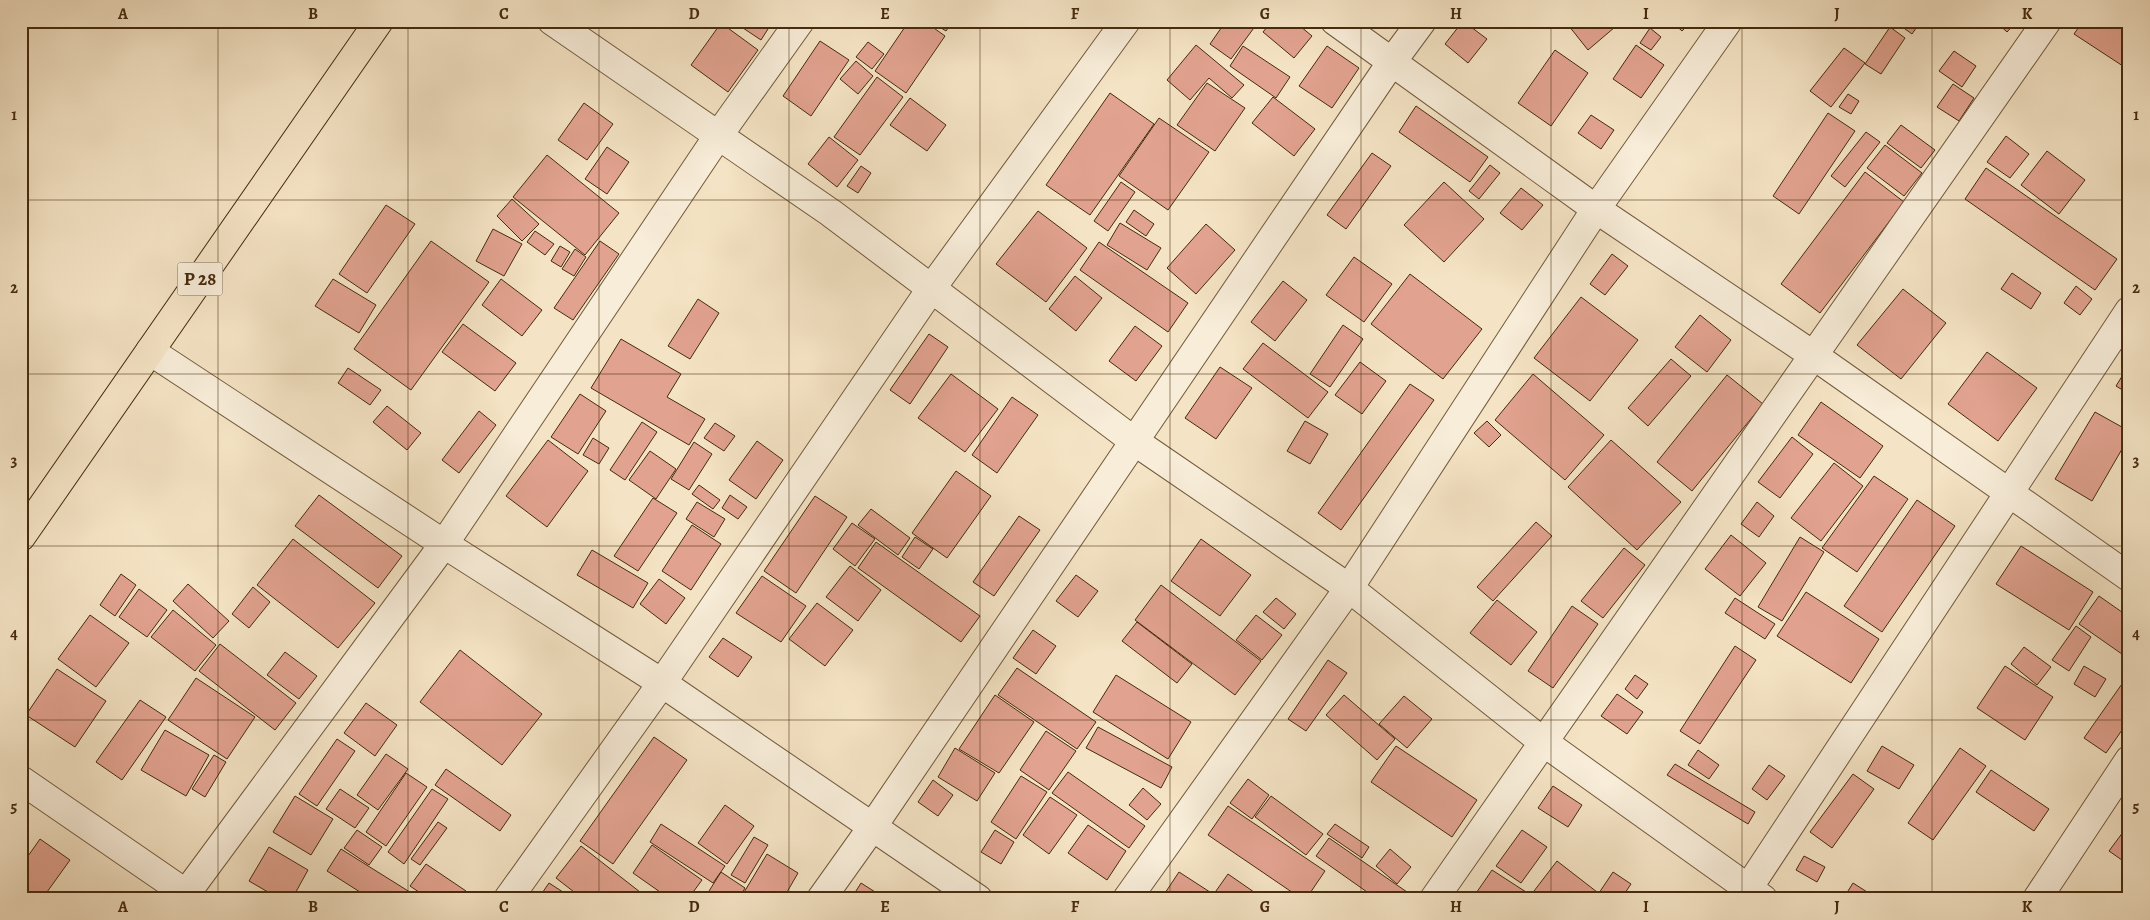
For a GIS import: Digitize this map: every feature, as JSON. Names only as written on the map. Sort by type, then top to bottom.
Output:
[{"type":"main road","name":"P 28","points":[[21,537],[379,21]]},
{"type":"street","points":[[552,21],[831,213],[1134,440],[1349,588],[1542,741],[1750,895],[2009,492],[2129,310]]},
{"type":"street","points":[[21,780],[187,897],[444,544],[718,136],[800,21]]},
{"type":"street","points":[[508,899],[662,682],[931,289],[1126,21]]},
{"type":"street","points":[[1335,21],[1596,209],[1813,355],[2129,576]]},
{"type":"street","points":[[821,899],[873,826],[1391,63],[1422,21]]},
{"type":"street","points":[[1127,899],[1349,588],[1596,209],[1728,21]]},
{"type":"street","points":[[1434,899],[1542,741],[2047,21]]},
{"type":"street","points":[[150,351],[444,544],[662,682],[978,899]]},
{"type":"street","points":[[2037,899],[2129,760]]},
{"type":"building","points":[[739,21],[773,21],[761,40],[737,24]]},
{"type":"building","points":[[909,21],[924,21],[945,36],[906,93],[875,71]]},
{"type":"building","points":[[930,21],[953,21],[946,31]]},
{"type":"building","points":[[1226,21],[1259,21],[1231,59],[1210,44]]},
{"type":"building","points":[[1272,21],[1294,21],[1312,36],[1294,58],[1263,32]]},
{"type":"building","points":[[1463,21],[1487,39],[1468,63],[1445,44]]},
{"type":"building","points":[[1565,21],[1611,21],[1615,27],[1588,50]]},
{"type":"building","points":[[1671,21],[1692,21],[1682,31]]},
{"type":"building","points":[[1894,21],[1921,21],[1912,34]]},
{"type":"building","points":[[1995,21],[2017,21],[2007,32]]},
{"type":"building","points":[[2083,21],[2120,21],[2129,27],[2129,70],[2074,34]]},
{"type":"building","points":[[721,23],[758,50],[728,92],[691,65]]},
{"type":"building","points":[[1890,27],[1905,38],[1881,74],[1865,64]]},
{"type":"building","points":[[1650,28],[1661,37],[1651,50],[1640,43]]},
{"type":"building","points":[[820,41],[849,60],[811,116],[783,96]]},
{"type":"building","points":[[868,42],[884,54],[872,69],[856,57]]},
{"type":"building","points":[[1196,45],[1244,85],[1232,98],[1209,78],[1190,100],[1167,80]]},
{"type":"building","points":[[1636,45],[1664,65],[1641,98],[1613,79]]},
{"type":"building","points":[[1243,46],[1290,77],[1276,98],[1230,66]]},
{"type":"building","points":[[1327,46],[1359,68],[1332,108],[1299,86]]},
{"type":"building","points":[[1844,48],[1865,63],[1831,107],[1810,91]]},
{"type":"building","points":[[1555,50],[1588,73],[1551,126],[1518,103]]},
{"type":"building","points":[[1954,51],[1976,66],[1962,87],[1939,71]]},
{"type":"building","points":[[856,61],[873,76],[858,94],[840,79]]},
{"type":"building","points":[[877,77],[903,97],[860,155],[834,137]]},
{"type":"building","points":[[1207,83],[1245,108],[1215,151],[1177,125]]},
{"type":"building","points":[[1953,84],[1974,98],[1959,121],[1937,107]]},
{"type":"building","points":[[1110,93],[1154,124],[1090,215],[1046,185]]},
{"type":"building","points":[[1848,94],[1859,101],[1851,114],[1839,107]]},
{"type":"building","points":[[1273,97],[1315,129],[1294,156],[1252,123]]},
{"type":"building","points":[[910,98],[946,125],[927,151],[890,125]]},
{"type":"building","points":[[584,103],[613,124],[587,160],[558,140]]},
{"type":"building","points":[[1416,106],[1488,157],[1470,182],[1399,132]]},
{"type":"building","points":[[1828,113],[1855,131],[1799,214],[1773,196]]},
{"type":"building","points":[[1591,115],[1614,130],[1601,149],[1578,133]]},
{"type":"building","points":[[1159,118],[1209,152],[1168,210],[1119,176]]},
{"type":"building","points":[[1901,125],[1935,150],[1921,168],[1887,143]]},
{"type":"building","points":[[1866,132],[1880,142],[1845,187],[1831,176]]},
{"type":"building","points":[[2006,136],[2029,154],[2010,178],[1987,162]]},
{"type":"building","points":[[829,137],[858,160],[837,187],[808,164]]},
{"type":"building","points":[[1885,145],[1922,173],[1904,196],[1867,168]]},
{"type":"building","points":[[607,147],[629,162],[607,194],[585,179]]},
{"type":"building","points":[[2047,151],[2085,180],[2059,214],[2021,185]]},
{"type":"building","points":[[1372,153],[1391,166],[1346,229],[1327,215]]},
{"type":"building","points":[[547,155],[619,213],[585,255],[513,197]]},
{"type":"building","points":[[1490,165],[1500,173],[1479,199],[1469,191]]},
{"type":"building","points":[[861,166],[871,173],[858,193],[847,186]]},
{"type":"building","points":[[1986,168],[2117,259],[2095,290],[1965,199]]},
{"type":"building","points":[[1865,172],[1904,202],[1820,313],[1781,284]]},
{"type":"building","points":[[1121,182],[1135,192],[1108,231],[1094,221]]},
{"type":"building","points":[[1444,182],[1484,219],[1444,262],[1404,225]]},
{"type":"building","points":[[1521,188],[1543,205],[1522,230],[1500,213]]},
{"type":"building","points":[[512,199],[539,224],[522,241],[497,216]]},
{"type":"building","points":[[386,205],[415,224],[367,293],[339,274]]},
{"type":"building","points":[[1134,210],[1154,224],[1146,236],[1126,222]]},
{"type":"building","points":[[1038,211],[1087,248],[1046,302],[996,264]]},
{"type":"building","points":[[1120,223],[1161,248],[1147,270],[1107,245]]},
{"type":"building","points":[[1206,224],[1235,250],[1196,294],[1167,268]]},
{"type":"building","points":[[493,229],[522,244],[504,276],[476,261]]},
{"type":"building","points":[[535,231],[554,244],[545,255],[527,242]]},
{"type":"building","points":[[431,241],[489,282],[411,390],[354,349]]},
{"type":"building","points":[[600,241],[619,254],[573,320],[554,308]]},
{"type":"building","points":[[1099,242],[1188,303],[1168,332],[1080,270]]},
{"type":"building","points":[[560,246],[570,252],[561,267],[551,261]]},
{"type":"building","points":[[575,249],[586,257],[574,276],[562,269]]},
{"type":"building","points":[[1612,254],[1628,266],[1605,295],[1590,284]]},
{"type":"building","points":[[1354,257],[1392,284],[1364,322],[1326,295]]},
{"type":"building","points":[[2012,273],[2041,293],[2031,309],[2001,289]]},
{"type":"building","points":[[1410,274],[1482,329],[1443,379],[1371,324]]},
{"type":"building","points":[[1075,276],[1102,298],[1076,331],[1049,309]]},
{"type":"building","points":[[333,279],[376,305],[359,333],[315,306]]},
{"type":"building","points":[[501,279],[542,310],[522,336],[482,305]]},
{"type":"building","points":[[1283,281],[1307,300],[1275,341],[1251,322]]},
{"type":"building","points":[[2076,286],[2092,299],[2080,315],[2064,303]]},
{"type":"building","points":[[1903,289],[1946,323],[1901,379],[1857,345]]},
{"type":"building","points":[[1581,297],[1638,340],[1590,401],[1534,358]]},
{"type":"building","points":[[698,299],[719,313],[690,359],[668,346]]},
{"type":"building","points":[[1700,315],[1731,340],[1707,372],[1675,347]]},
{"type":"building","points":[[463,324],[516,363],[495,391],[442,352]]},
{"type":"building","points":[[1343,325],[1363,339],[1330,387],[1310,374]]},
{"type":"building","points":[[1135,326],[1162,346],[1136,381],[1109,361]]},
{"type":"building","points":[[929,334],[948,347],[910,404],[890,390]]},
{"type":"building","points":[[621,339],[681,374],[667,397],[705,419],[689,445],[591,388]]},
{"type":"building","points":[[1263,343],[1328,392],[1308,418],[1243,369]]},
{"type":"building","points":[[1987,352],[2037,388],[1998,441],[1948,404]]},
{"type":"building","points":[[1671,359],[1691,376],[1648,426],[1628,408]]},
{"type":"building","points":[[1360,362],[1386,381],[1362,414],[1335,395]]},
{"type":"building","points":[[2129,365],[2129,394],[2116,386]]},
{"type":"building","points":[[1220,367],[1252,388],[1216,439],[1185,418]]},
{"type":"building","points":[[348,368],[381,390],[370,405],[338,383]]},
{"type":"building","points":[[951,374],[998,409],[965,452],[918,418]]},
{"type":"building","points":[[1533,374],[1604,435],[1565,480],[1495,420]]},
{"type":"building","points":[[1727,375],[1763,404],[1692,491],[1657,462]]},
{"type":"building","points":[[1410,384],[1434,400],[1341,530],[1318,513]]},
{"type":"building","points":[[580,394],[606,411],[578,454],[551,437]]},
{"type":"building","points":[[1012,397],[1038,415],[997,473],[972,455]]},
{"type":"building","points":[[1821,402],[1883,446],[1860,478],[1798,435]]},
{"type":"building","points":[[387,406],[421,433],[407,450],[373,422]]},
{"type":"building","points":[[479,411],[496,425],[459,473],[442,460]]},
{"type":"building","points":[[2095,412],[2129,431],[2129,437],[2092,501],[2055,479]]},
{"type":"building","points":[[1305,421],[1328,434],[1310,464],[1287,451]]},
{"type":"building","points":[[1487,421],[1501,435],[1489,447],[1474,433]]},
{"type":"building","points":[[642,422],[657,432],[625,480],[610,470]]},
{"type":"building","points":[[715,423],[735,436],[724,451],[704,438]]},
{"type":"building","points":[[1792,437],[1813,454],[1780,498],[1758,482]]},
{"type":"building","points":[[593,438],[609,448],[599,464],[583,455]]},
{"type":"building","points":[[548,440],[588,471],[547,527],[506,496]]},
{"type":"building","points":[[1611,440],[1681,502],[1637,550],[1568,487]]},
{"type":"building","points":[[757,441],[783,460],[756,499],[729,480]]},
{"type":"building","points":[[694,442],[712,454],[689,490],[671,479]]},
{"type":"building","points":[[650,451],[676,469],[656,499],[629,480]]},
{"type":"building","points":[[1834,463],[1863,486],[1821,541],[1791,518]]},
{"type":"building","points":[[956,471],[991,496],[947,558],[912,533]]},
{"type":"building","points":[[1874,476],[1908,499],[1857,572],[1822,548]]},
{"type":"building","points":[[699,485],[720,500],[713,509],[692,494]]},
{"type":"building","points":[[319,495],[402,556],[378,588],[295,526]]},
{"type":"building","points":[[730,495],[747,507],[738,519],[722,508]]},
{"type":"building","points":[[815,496],[847,517],[796,593],[764,571]]},
{"type":"building","points":[[653,498],[677,513],[638,571],[614,556]]},
{"type":"building","points":[[1917,500],[1955,526],[1882,632],[1844,606]]},
{"type":"building","points":[[697,502],[725,519],[714,537],[686,519]]},
{"type":"building","points":[[1757,502],[1774,516],[1759,537],[1741,524]]},
{"type":"building","points":[[871,509],[910,538],[898,555],[858,525]]},
{"type":"building","points":[[1019,516],[1040,530],[994,596],[973,582]]},
{"type":"building","points":[[1536,522],[1552,536],[1493,601],[1477,587]]},
{"type":"building","points":[[852,523],[875,539],[855,566],[833,549]]},
{"type":"building","points":[[692,525],[721,544],[691,590],[662,571]]},
{"type":"building","points":[[1731,535],[1766,563],[1740,596],[1705,569]]},
{"type":"building","points":[[915,537],[933,549],[919,569],[902,557]]},
{"type":"building","points":[[1800,537],[1824,552],[1782,621],[1758,607]]},
{"type":"building","points":[[293,539],[375,603],[338,648],[257,585]]},
{"type":"building","points":[[1201,539],[1251,575],[1220,616],[1171,581]]},
{"type":"building","points":[[876,542],[980,616],[961,642],[858,568]]},
{"type":"building","points":[[2021,546],[2093,592],[2069,630],[1996,584]]},
{"type":"building","points":[[1624,548],[1645,565],[1603,618],[1581,601]]},
{"type":"building","points":[[592,550],[648,583],[633,608],[577,575]]},
{"type":"building","points":[[850,566],[881,590],[858,621],[826,597]]},
{"type":"building","points":[[121,574],[136,585],[115,616],[100,605]]},
{"type":"building","points":[[1076,575],[1098,591],[1078,617],[1056,601]]},
{"type":"building","points":[[762,576],[806,606],[781,642],[736,613]]},
{"type":"building","points":[[659,579],[685,598],[666,624],[640,604]]},
{"type":"building","points":[[188,584],[229,621],[213,638],[173,601]]},
{"type":"building","points":[[1161,585],[1261,661],[1235,695],[1135,620]]},
{"type":"building","points":[[253,587],[270,602],[249,628],[232,614]]},
{"type":"building","points":[[139,589],[167,610],[147,637],[119,617]]},
{"type":"building","points":[[1806,592],[1879,639],[1851,683],[1777,636]]},
{"type":"building","points":[[2099,596],[2129,617],[2129,659],[2079,624]]},
{"type":"building","points":[[1276,598],[1296,614],[1284,629],[1263,612]]},
{"type":"building","points":[[1735,598],[1775,624],[1765,639],[1725,613]]},
{"type":"building","points":[[1497,600],[1537,632],[1511,665],[1470,633]]},
{"type":"building","points":[[817,603],[853,630],[825,666],[789,639]]},
{"type":"building","points":[[1572,606],[1598,624],[1553,688],[1528,671]]},
{"type":"building","points":[[173,610],[216,645],[195,671],[151,637]]},
{"type":"building","points":[[90,615],[129,643],[96,687],[58,659]]},
{"type":"building","points":[[1256,615],[1282,635],[1262,660],[1236,640]]},
{"type":"building","points":[[1137,622],[1192,664],[1177,683],[1122,641]]},
{"type":"building","points":[[2076,626],[2091,637],[2069,671],[2052,660]]},
{"type":"building","points":[[1033,630],[1056,646],[1036,674],[1013,658]]},
{"type":"building","points":[[723,638],[752,657],[738,677],[709,657]]},
{"type":"building","points":[[220,644],[296,703],[275,730],[199,671]]},
{"type":"building","points":[[1735,646],[1756,660],[1700,744],[1680,731]]},
{"type":"building","points":[[2024,647],[2051,667],[2037,685],[2011,664]]},
{"type":"building","points":[[460,650],[542,714],[502,765],[420,702]]},
{"type":"building","points":[[285,652],[317,676],[299,699],[267,675]]},
{"type":"building","points":[[1328,660],[1347,673],[1306,731],[1288,719]]},
{"type":"building","points":[[2005,666],[2053,697],[2025,740],[1977,708]]},
{"type":"building","points":[[2084,666],[2106,679],[2095,697],[2074,684]]},
{"type":"building","points":[[1017,668],[1096,722],[1077,749],[998,695]]},
{"type":"building","points":[[57,669],[106,701],[75,747],[26,715]]},
{"type":"building","points":[[1116,675],[1191,722],[1168,759],[1093,712]]},
{"type":"building","points":[[1635,675],[1648,684],[1637,699],[1625,689]]},
{"type":"building","points":[[196,678],[255,717],[227,759],[168,720]]},
{"type":"building","points":[[2124,681],[2129,684],[2129,720],[2106,753],[2084,738]]},
{"type":"building","points":[[1617,694],[1643,712],[1627,734],[1601,716]]},
{"type":"building","points":[[995,695],[1034,722],[999,773],[959,749]]},
{"type":"building","points":[[1344,695],[1395,739],[1377,760],[1326,715]]},
{"type":"building","points":[[1404,696],[1432,719],[1407,748],[1379,724]]},
{"type":"building","points":[[140,700],[166,717],[122,780],[96,762]]},
{"type":"building","points":[[366,703],[397,725],[375,756],[344,733]]},
{"type":"building","points":[[1098,727],[1172,767],[1161,788],[1086,748]]},
{"type":"building","points":[[165,730],[209,755],[186,796],[141,770]]},
{"type":"building","points":[[1046,731],[1076,751],[1049,790],[1020,770]]},
{"type":"building","points":[[654,737],[687,760],[613,864],[580,841]]},
{"type":"building","points":[[337,739],[355,751],[317,806],[299,794]]},
{"type":"building","points":[[1396,746],[1477,800],[1452,837],[1371,782]]},
{"type":"building","points":[[1882,746],[1914,765],[1899,789],[1867,771]]},
{"type":"building","points":[[955,748],[995,773],[977,801],[938,777]]},
{"type":"building","points":[[1960,748],[1986,766],[1933,840],[1908,823]]},
{"type":"building","points":[[1698,750],[1719,765],[1709,779],[1688,765]]},
{"type":"building","points":[[386,754],[408,769],[378,810],[357,795]]},
{"type":"building","points":[[214,755],[226,762],[205,797],[192,789]]},
{"type":"building","points":[[1675,764],[1755,812],[1748,824],[1667,775]]},
{"type":"building","points":[[1769,765],[1785,776],[1767,800],[1752,789]]},
{"type":"building","points":[[446,769],[511,815],[500,831],[435,785]]},
{"type":"building","points":[[1991,770],[2049,809],[2034,831],[1976,792]]},
{"type":"building","points":[[1068,772],[1145,826],[1129,848],[1052,793]]},
{"type":"building","points":[[406,773],[427,787],[386,846],[366,832]]},
{"type":"building","points":[[1853,774],[1874,789],[1832,848],[1810,832]]},
{"type":"building","points":[[1021,776],[1047,792],[1016,839],[991,822]]},
{"type":"building","points":[[1248,779],[1269,795],[1252,819],[1230,803]]},
{"type":"building","points":[[933,780],[953,795],[938,816],[918,802]]},
{"type":"building","points":[[1553,786],[1582,805],[1568,827],[1538,808]]},
{"type":"building","points":[[1143,788],[1161,804],[1147,820],[1129,805]]},
{"type":"building","points":[[340,789],[369,808],[355,828],[326,809]]},
{"type":"building","points":[[432,789],[448,799],[404,864],[388,852]]},
{"type":"building","points":[[295,796],[333,819],[311,855],[273,832]]},
{"type":"building","points":[[1271,796],[1323,834],[1306,855],[1255,817]]},
{"type":"building","points":[[1050,797],[1077,815],[1049,854],[1023,835]]},
{"type":"building","points":[[725,805],[754,826],[727,864],[698,843]]},
{"type":"building","points":[[1228,806],[1325,871],[1306,899],[1302,899],[1208,835]]},
{"type":"building","points":[[438,822],[447,828],[420,865],[411,859]]},
{"type":"building","points":[[661,824],[725,866],[713,883],[650,842]]},
{"type":"building","points":[[1335,824],[1369,847],[1362,858],[1327,834]]},
{"type":"building","points":[[2129,824],[2129,865],[2109,851]]},
{"type":"building","points":[[1088,825],[1126,851],[1107,880],[1068,853]]},
{"type":"building","points":[[357,830],[382,847],[369,865],[344,848]]},
{"type":"building","points":[[995,830],[1014,842],[1001,864],[981,852]]},
{"type":"building","points":[[1522,830],[1547,847],[1521,883],[1496,866]]},
{"type":"building","points":[[754,837],[768,845],[745,883],[731,875]]},
{"type":"building","points":[[1329,838],[1407,892],[1402,899],[1377,899],[1316,856]]},
{"type":"building","points":[[40,839],[70,860],[42,899],[21,899],[21,866]]},
{"type":"building","points":[[652,845],[702,880],[688,899],[670,899],[633,873]]},
{"type":"building","points":[[581,846],[649,899],[583,899],[556,878]]},
{"type":"building","points":[[269,847],[308,870],[292,899],[280,899],[249,881]]},
{"type":"building","points":[[341,849],[421,899],[371,899],[327,871]]},
{"type":"building","points":[[1390,849],[1411,867],[1397,884],[1376,866]]},
{"type":"building","points":[[767,854],[798,873],[783,899],[740,899]]},
{"type":"building","points":[[1804,856],[1825,867],[1817,882],[1796,870]]},
{"type":"building","points":[[1557,861],[1597,892],[1592,899],[1544,899],[1534,891]]},
{"type":"building","points":[[426,864],[466,891],[461,899],[429,899],[410,886]]},
{"type":"building","points":[[1492,870],[1526,892],[1521,899],[1472,899]]},
{"type":"building","points":[[721,872],[745,888],[739,899],[704,899]]},
{"type":"building","points":[[1179,872],[1213,894],[1209,899],[1161,899]]},
{"type":"building","points":[[1613,872],[1631,884],[1621,899],[1595,899]]},
{"type":"building","points":[[1228,874],[1264,899],[1228,899],[1216,891]]},
{"type":"building","points":[[549,883],[566,894],[563,899],[538,899]]},
{"type":"building","points":[[861,883],[883,897],[882,899],[851,899]]},
{"type":"building","points":[[1853,883],[1875,897],[1874,899],[1843,899]]},
{"type":"building","points":[[1217,893],[1224,899],[1213,899]]},
{"type":"building","points":[[1533,894],[1540,899],[1529,899]]}]
